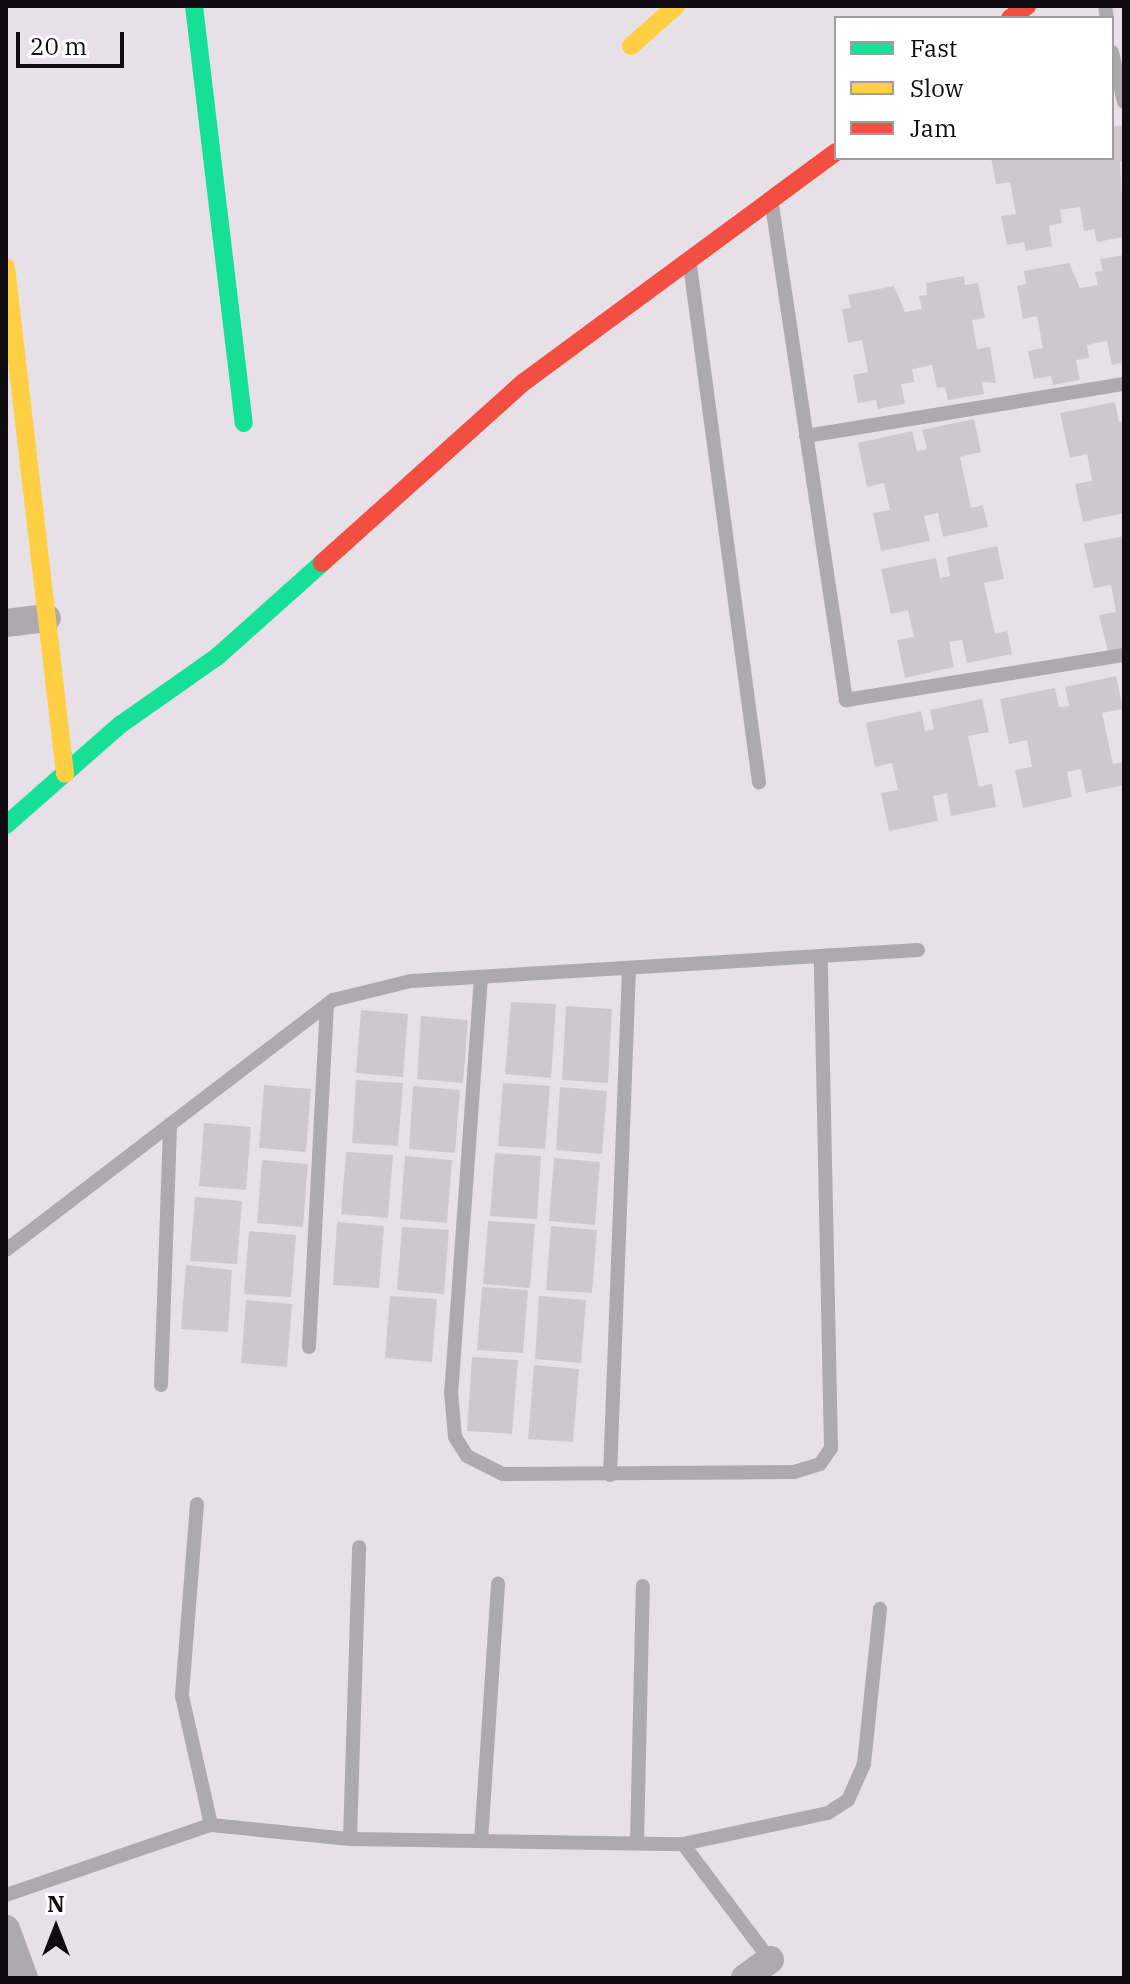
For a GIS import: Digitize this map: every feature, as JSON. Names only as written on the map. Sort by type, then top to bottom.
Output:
[{"type":"street","points":[[194,6],[244,423]]},
{"type":"street","points":[[631,46],[676,6]]},
{"type":"street","points":[[6,825],[120,725],[218,656],[524,382],[834,153]]},
{"type":"street","points":[[6,267],[17,464],[47,618],[65,774]]},
{"type":"street","points":[[6,623],[47,618]]},
{"type":"street","points":[[6,1929],[24,1978]]},
{"type":"street","points":[[745,1978],[770,1960]]},
{"type":"lane","points":[[1114,60],[1124,102]]},
{"type":"lane","points":[[771,200],[846,700],[1124,655]]},
{"type":"lane","points":[[690,260],[759,782]]},
{"type":"lane","points":[[806,436],[1124,384]]},
{"type":"lane","points":[[6,1250],[327,1004],[411,981],[918,950]]},
{"type":"lane","points":[[481,977],[451,1392],[455,1437],[467,1456],[503,1474],[794,1472],[820,1464],[831,1448],[821,956]]},
{"type":"lane","points":[[610,1475],[629,968]]},
{"type":"lane","points":[[309,1347],[327,1004]]},
{"type":"lane","points":[[161,1385],[170,1124]]},
{"type":"lane","points":[[197,1504],[182,1696],[211,1825]]},
{"type":"lane","points":[[350,1839],[359,1547]]},
{"type":"lane","points":[[481,1841],[498,1584]]},
{"type":"lane","points":[[637,1843],[643,1586]]},
{"type":"lane","points":[[6,1895],[211,1825],[350,1839],[683,1844],[828,1813],[848,1800],[864,1764],[880,1609]]},
{"type":"lane","points":[[683,1844],[770,1960]]},
{"type":"building","points":[[1124,125],[1124,161],[1120,162],[1124,237],[1097,242],[1094,229],[1084,231],[1080,207],[1060,210],[1062,223],[1049,226],[1052,246],[1026,251],[1024,242],[1007,245],[1001,216],[1016,214],[1010,182],[996,184],[991,160],[1114,160],[1114,127]]},
{"type":"building","points":[[1124,255],[1124,371],[1121,363],[1112,365],[1107,341],[1087,345],[1089,358],[1076,360],[1080,380],[1053,385],[1051,376],[1034,379],[1028,351],[1043,348],[1037,316],[1023,319],[1017,286],[1026,284],[1024,271],[1069,263],[1080,288],[1098,285],[1095,272],[1103,271],[1100,259]]},
{"type":"building","points":[[964,276],[965,285],[978,283],[985,318],[972,320],[977,349],[990,347],[996,383],[982,382],[984,394],[948,400],[945,387],[937,388],[932,365],[912,369],[914,382],[901,384],[905,404],[878,409],[876,400],[858,403],[853,375],[868,372],[862,340],[848,343],[842,309],[851,308],[848,295],[894,286],[905,312],[922,309],[919,296],[927,295],[926,283]]},
{"type":"building","points":[[1115,402],[1119,422],[1124,421],[1124,513],[1083,522],[1075,484],[1092,481],[1087,454],[1070,458],[1060,413]]},
{"type":"building","points":[[974,419],[981,452],[960,457],[971,508],[983,505],[988,527],[943,537],[938,513],[924,516],[930,541],[881,551],[873,513],[890,510],[884,483],[867,487],[858,443],[912,431],[917,451],[927,449],[922,430]]},
{"type":"building","points":[[1124,536],[1124,649],[1108,652],[1099,615],[1116,612],[1111,585],[1094,588],[1084,544]]},
{"type":"building","points":[[997,546],[1004,579],[984,583],[995,634],[1007,631],[1012,654],[967,663],[962,640],[949,642],[954,667],[905,678],[897,640],[914,637],[908,610],[891,614],[881,569],[936,558],[940,578],[950,576],[947,557]]},
{"type":"building","points":[[1116,676],[1123,709],[1102,713],[1113,764],[1124,762],[1124,785],[1086,793],[1081,769],[1067,772],[1072,797],[1023,808],[1015,770],[1032,767],[1027,740],[1009,744],[1000,699],[1055,688],[1059,707],[1069,706],[1065,687]]},
{"type":"building","points":[[982,699],[989,732],[968,736],[979,787],[992,784],[996,807],[951,816],[947,793],[933,796],[938,821],[889,831],[881,793],[898,790],[892,763],[875,767],[866,723],[921,711],[925,731],[934,729],[930,710]]},
{"type":"building","points":[[511,1002],[556,1004],[551,1078],[505,1074]]},
{"type":"building","points":[[566,1006],[612,1009],[608,1083],[562,1080]]},
{"type":"building","points":[[361,1010],[408,1014],[403,1077],[356,1073]]},
{"type":"building","points":[[421,1016],[468,1020],[463,1083],[417,1079]]},
{"type":"building","points":[[356,1080],[403,1083],[398,1146],[352,1143]]},
{"type":"building","points":[[503,1083],[550,1086],[545,1149],[498,1146]]},
{"type":"building","points":[[264,1085],[311,1089],[306,1152],[259,1148]]},
{"type":"building","points":[[413,1086],[460,1090],[455,1153],[409,1149]]},
{"type":"building","points":[[560,1087],[607,1091],[602,1154],[556,1150]]},
{"type":"building","points":[[204,1123],[251,1127],[246,1190],[199,1186]]},
{"type":"building","points":[[346,1152],[393,1155],[388,1218],[341,1214]]},
{"type":"building","points":[[495,1153],[541,1156],[537,1219],[490,1216]]},
{"type":"building","points":[[405,1156],[452,1160],[447,1223],[400,1219]]},
{"type":"building","points":[[554,1158],[600,1162],[595,1225],[549,1221]]},
{"type":"building","points":[[262,1160],[308,1164],[303,1227],[257,1223]]},
{"type":"building","points":[[195,1197],[242,1201],[237,1264],[190,1261]]},
{"type":"building","points":[[488,1221],[535,1224],[530,1288],[483,1284]]},
{"type":"building","points":[[337,1222],[384,1226],[379,1288],[333,1285]]},
{"type":"building","points":[[551,1226],[597,1230],[592,1293],[546,1290]]},
{"type":"building","points":[[402,1227],[449,1230],[444,1294],[397,1290]]},
{"type":"building","points":[[249,1231],[296,1235],[291,1297],[244,1294]]},
{"type":"building","points":[[186,1265],[232,1270],[228,1332],[181,1329]]},
{"type":"building","points":[[482,1287],[528,1290],[523,1353],[477,1350]]},
{"type":"building","points":[[390,1296],[437,1299],[432,1362],[385,1358]]},
{"type":"building","points":[[539,1296],[586,1300],[581,1363],[535,1359]]},
{"type":"building","points":[[246,1300],[292,1304],[287,1367],[241,1363]]},
{"type":"building","points":[[472,1357],[518,1360],[512,1434],[467,1431]]},
{"type":"building","points":[[534,1365],[579,1369],[573,1442],[528,1439]]},
{"type":"traffic: fast","points":[[194,6],[244,423]]},
{"type":"traffic: fast","points":[[6,825],[120,725],[218,656],[322,563]]},
{"type":"traffic: slow","points":[[631,46],[676,6]]},
{"type":"traffic: slow","points":[[6,267],[65,774]]},
{"type":"traffic: jam","points":[[1013,16],[1027,6]]},
{"type":"traffic: jam","points":[[322,563],[524,382],[834,153]]}]
